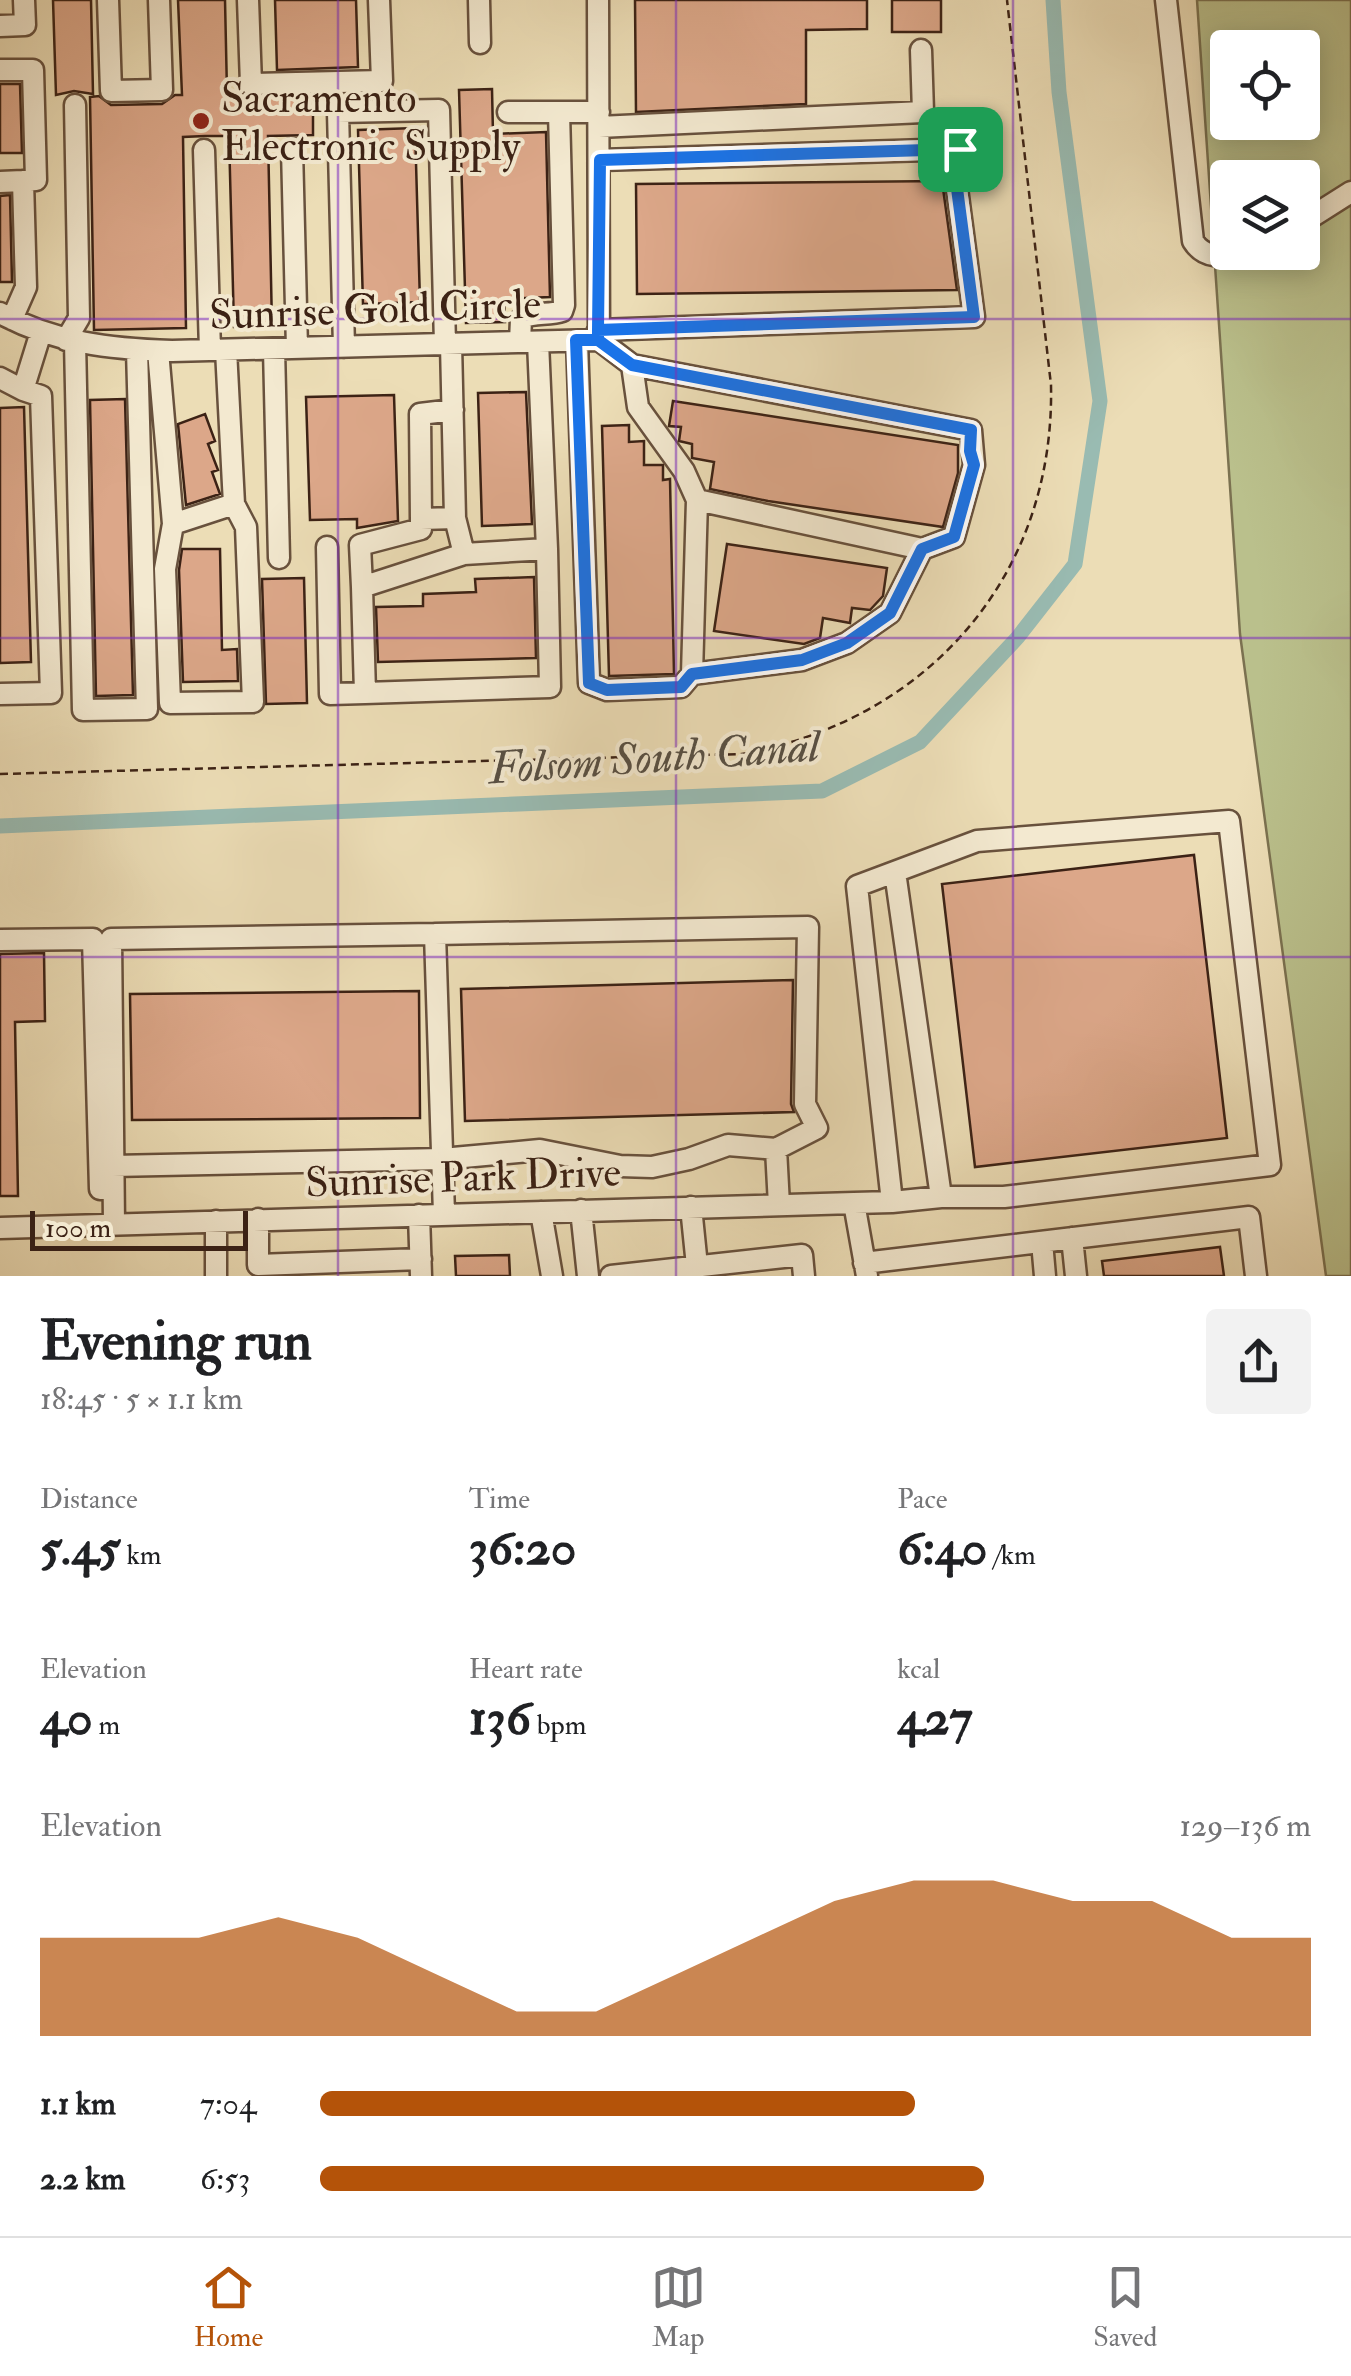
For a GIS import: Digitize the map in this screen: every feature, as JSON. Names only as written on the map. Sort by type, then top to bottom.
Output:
[{"type":"street","points":[[0,26],[25,25],[24,0]]},
{"type":"street","points":[[108,0],[111,92],[162,90],[159,0]]},
{"type":"street","points":[[248,0],[251,84],[382,81],[380,0]]},
{"type":"street","points":[[478,0],[480,43]]},
{"type":"street","name":"Sunrise Gold Circle","points":[[6,316],[71,341],[147,350],[529,342],[598,335],[598,0]]},
{"type":"street","points":[[1166,0],[1193,241],[1210,256]]},
{"type":"street","points":[[508,112],[559,112],[599,119],[923,112],[921,50]]},
{"type":"street","points":[[0,70],[33,70],[36,180],[0,182]]},
{"type":"street","points":[[74,105],[79,318],[71,341],[83,710],[147,709],[147,350]]},
{"type":"street","points":[[344,347],[338,112],[440,110],[456,518],[464,554]]},
{"type":"street","points":[[326,547],[330,694],[550,687],[547,549],[529,342],[521,319],[526,315],[555,314],[564,305],[559,112]]},
{"type":"street","points":[[292,148],[297,348]]},
{"type":"street","points":[[598,335],[974,317],[956,181],[960,149],[600,160]]},
{"type":"street","points":[[147,350],[173,524],[165,569],[170,703],[253,702],[246,527],[234,504],[204,150]]},
{"type":"street","points":[[6,316],[26,287],[23,181]]},
{"type":"street","points":[[1320,212],[1351,192]]},
{"type":"street","points":[[23,390],[41,332]]},
{"type":"street","points":[[598,335],[632,365],[971,430],[974,465],[954,537],[922,549],[697,500]]},
{"type":"street","points":[[576,340],[589,683],[607,690],[681,687],[692,674],[697,500],[684,471],[638,407],[632,365]]},
{"type":"street","points":[[274,348],[279,558]]},
{"type":"street","points":[[0,378],[40,396],[50,692],[0,694]]},
{"type":"street","points":[[365,692],[360,545],[421,529],[420,414],[452,410]]},
{"type":"street","points":[[173,524],[234,504]]},
{"type":"street","points":[[421,519],[456,518]]},
{"type":"street","points":[[362,588],[464,554],[547,549]]},
{"type":"street","points":[[692,674],[802,660],[847,643],[890,613],[922,549]]},
{"type":"street","name":"Sunrise Park Drive","points":[[0,1228],[1004,1197],[1270,1165],[1229,821],[977,840],[895,872]]},
{"type":"street","points":[[892,1202],[857,886],[895,872],[941,1196]]},
{"type":"street","points":[[107,1224],[113,1166],[112,940],[808,927],[805,1104],[817,1128],[776,1149],[728,1145],[689,1160],[652,1167],[620,1166],[540,1150],[442,1159],[113,1166]]},
{"type":"street","points":[[435,934],[444,1214]]},
{"type":"street","points":[[0,940],[93,939],[107,1224]]},
{"type":"street","points":[[776,1149],[779,1205]]},
{"type":"street","points":[[854,1203],[866,1270],[1042,1242],[1249,1217],[1256,1276]]},
{"type":"street","points":[[691,1208],[697,1266]]},
{"type":"street","points":[[581,1210],[588,1276]]},
{"type":"street","points":[[541,1212],[552,1276]]},
{"type":"street","points":[[258,1219],[258,1265],[421,1268],[419,1215]]},
{"type":"street","points":[[216,1220],[216,1276]]},
{"type":"street","points":[[1072,1238],[1076,1276]]},
{"type":"street","points":[[1042,1242],[1045,1276]]},
{"type":"street","points":[[611,1276],[802,1255],[804,1276]]},
{"type":"green space","points":[[1197,0],[1351,0],[1351,1276],[1326,1276],[1240,634],[1215,270],[1320,270],[1320,160],[1210,160],[1210,192]]},
{"type":"building","points":[[53,0],[91,0],[93,94],[74,91],[56,95]]},
{"type":"building","points":[[178,0],[225,0],[227,92],[240,92],[251,98],[313,96],[313,135],[268,136],[272,326],[234,327],[229,136],[205,136],[183,137],[186,328],[94,330],[90,97],[99,96],[111,105],[162,104],[182,95]]},
{"type":"building","points":[[275,0],[356,0],[358,67],[277,70]]},
{"type":"building","points":[[635,0],[867,0],[867,29],[806,30],[806,104],[636,112]]},
{"type":"building","points":[[892,0],[941,0],[941,32],[892,32]]},
{"type":"building","points":[[0,84],[20,84],[22,153],[0,153]]},
{"type":"building","points":[[492,89],[493,134],[546,132],[550,297],[504,299],[505,322],[466,323],[459,90]]},
{"type":"building","points":[[415,128],[420,302],[363,304],[358,130]]},
{"type":"building","points":[[942,181],[957,290],[637,294],[636,184]]},
{"type":"building","points":[[10,195],[12,282],[0,282],[0,196]]},
{"type":"building","points":[[526,392],[532,524],[482,526],[478,393]]},
{"type":"building","points":[[394,395],[398,521],[357,528],[357,519],[310,520],[306,397]]},
{"type":"building","points":[[125,399],[133,695],[96,696],[90,400]]},
{"type":"building","points":[[673,401],[958,445],[958,473],[943,527],[710,489],[714,462],[692,458],[692,444],[679,441],[681,427],[669,426]]},
{"type":"building","points":[[24,407],[31,662],[0,663],[0,408]]},
{"type":"building","points":[[205,414],[215,441],[208,444],[218,470],[212,472],[220,494],[186,505],[178,424]]},
{"type":"building","points":[[629,425],[629,442],[644,441],[644,465],[663,465],[663,480],[670,479],[674,674],[609,676],[602,426]]},
{"type":"building","points":[[727,544],[887,568],[883,596],[870,610],[852,608],[850,623],[823,618],[820,638],[804,644],[714,631]]},
{"type":"building","points":[[182,549],[220,549],[222,650],[237,649],[238,681],[183,682],[179,570]]},
{"type":"building","points":[[534,577],[536,658],[378,662],[376,607],[423,606],[423,594],[476,592],[475,579]]},
{"type":"building","points":[[304,578],[307,703],[266,704],[262,579]]},
{"type":"building","points":[[1194,855],[1227,1138],[975,1167],[942,884]]},
{"type":"building","points":[[44,953],[45,1021],[15,1022],[18,1196],[0,1196],[0,954]]},
{"type":"building","points":[[793,980],[794,1112],[465,1121],[461,989]]},
{"type":"building","points":[[419,991],[420,1118],[132,1120],[130,994]]},
{"type":"building","points":[[1220,1247],[1224,1276],[1104,1276],[1102,1261]]},
{"type":"building","points":[[509,1255],[510,1276],[456,1276],[455,1256]]},
{"type":"waterway","name":"Folsom South Canal","points":[[0,826],[822,791],[920,742],[1018,637],[1075,564],[1100,401],[1059,92],[1053,0]]},
{"type":"place","name":"Sacramento Electronic Supply","points":[[201,121]]},
{"type":"route","points":[[960,149],[600,160],[598,330],[598,340],[576,340],[589,683],[607,690],[681,687],[692,674],[802,660],[847,643],[890,613],[922,549],[954,537],[974,465],[971,430],[632,365],[598,340],[598,330],[974,317],[956,181],[960,149]]}]
